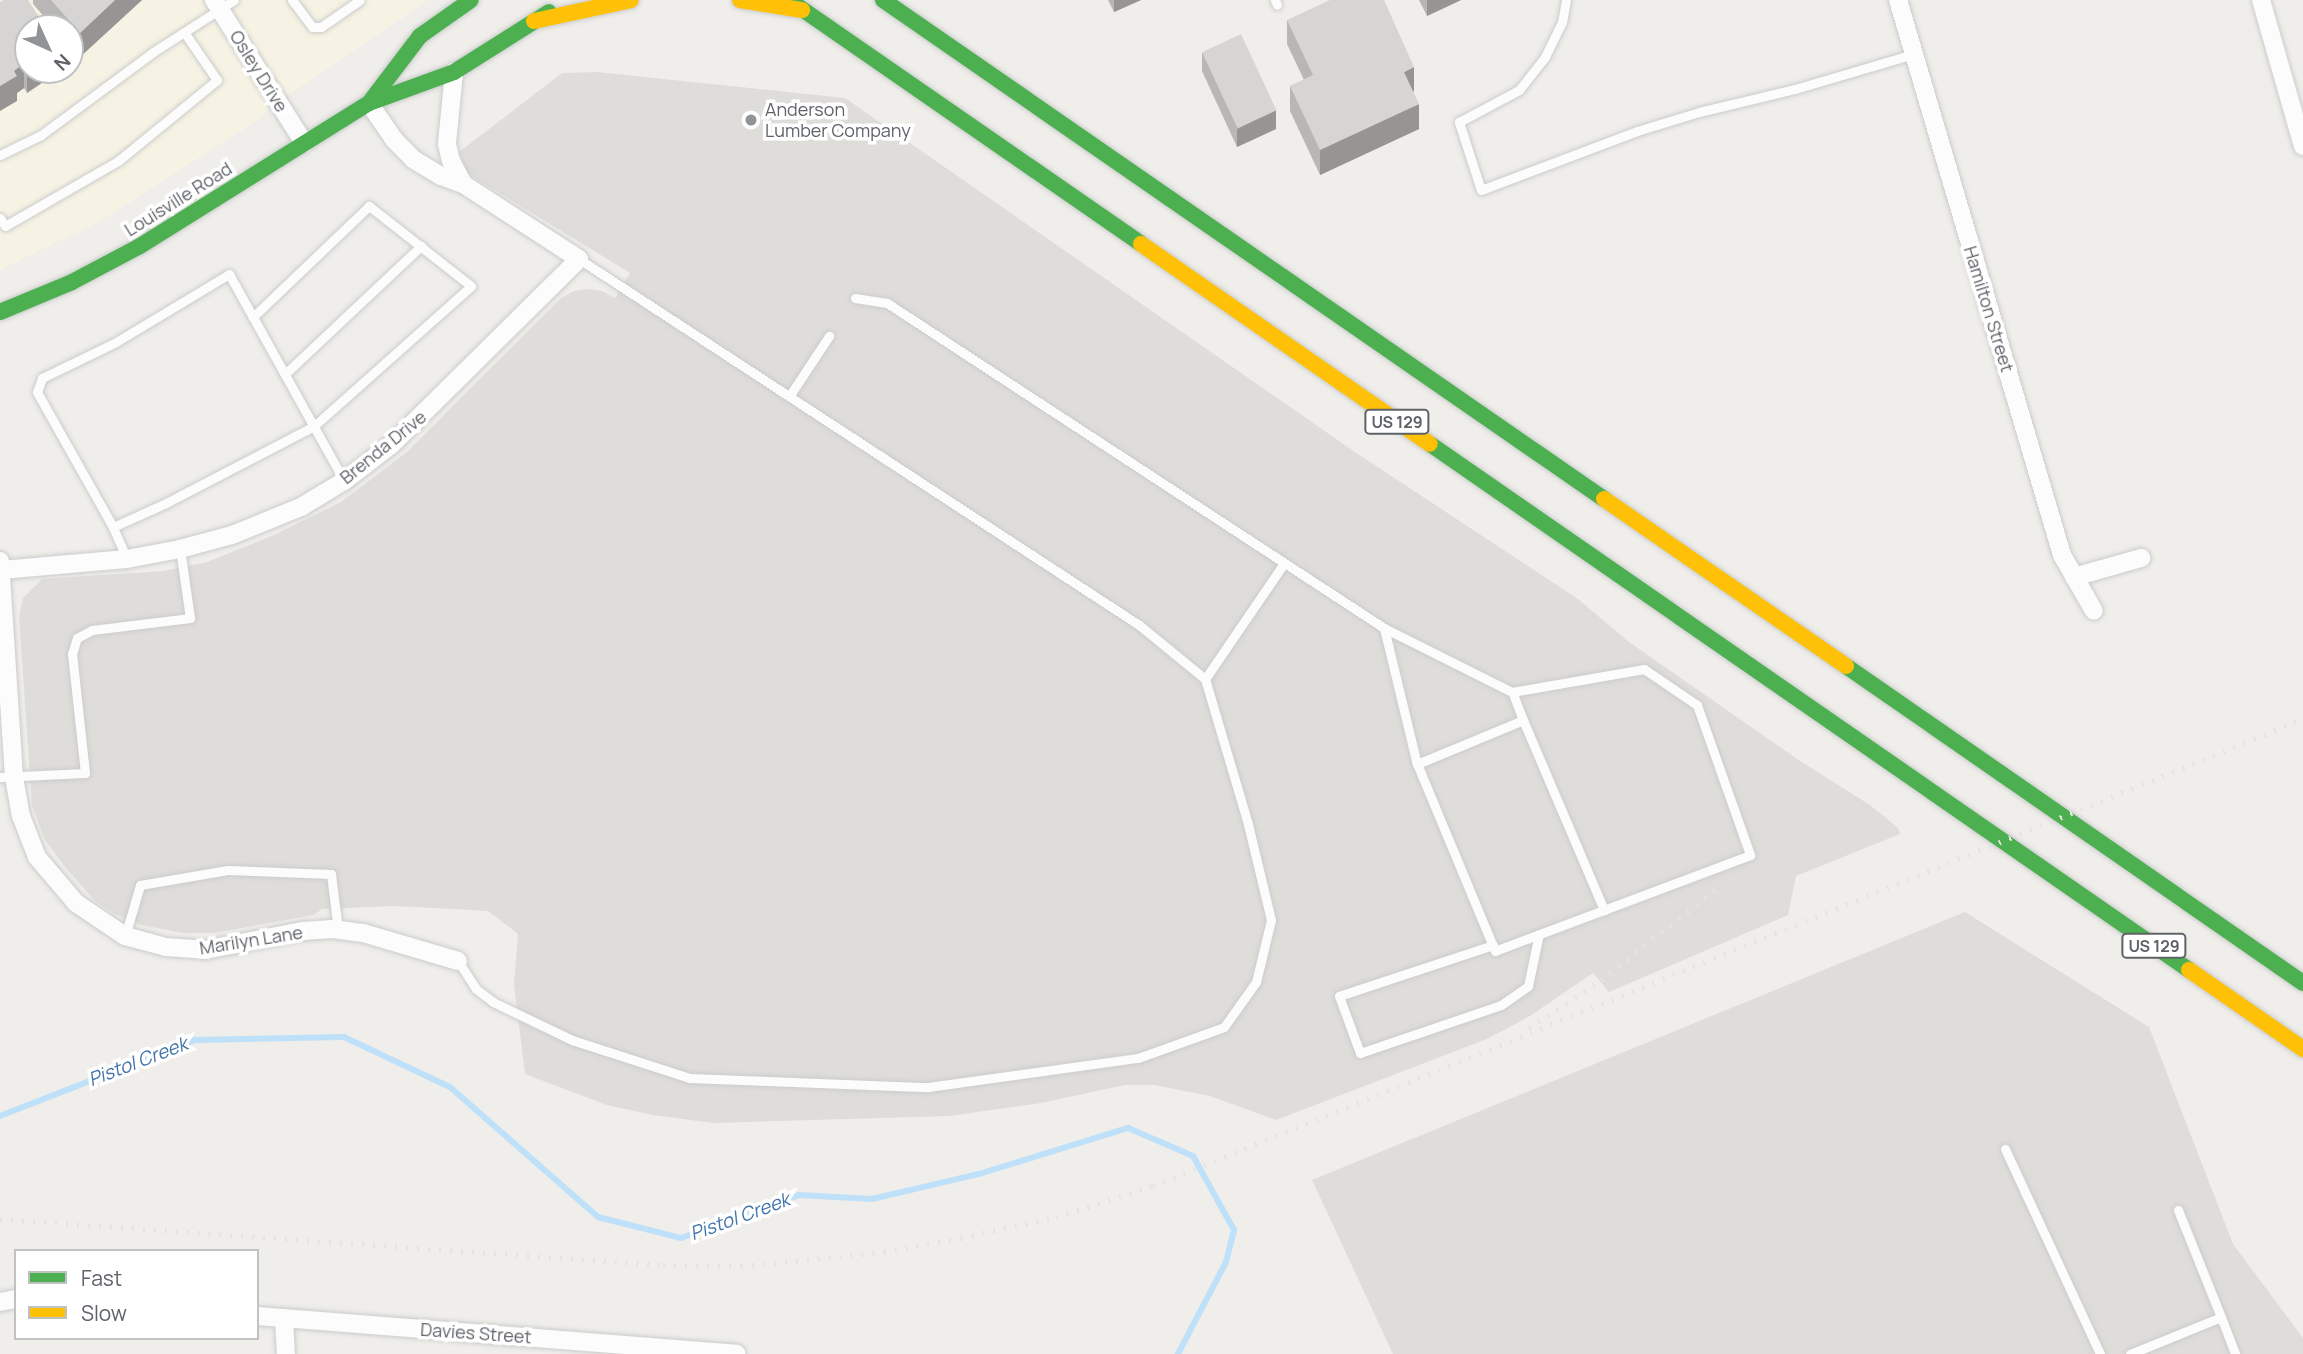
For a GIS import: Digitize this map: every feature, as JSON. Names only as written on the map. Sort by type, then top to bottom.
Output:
[{"type":"main road","name":"Louisville Road","points":[[369,103],[420,36],[471,0]]},
{"type":"main road","name":"Louisville Road","points":[[0,312],[72,282],[141,246],[369,103],[454,72],[567,0]]},
{"type":"main road","points":[[534,21],[631,0]]},
{"type":"main road","points":[[740,0],[803,10]]},
{"type":"main road","name":"US 129","points":[[789,0],[2303,1049]]},
{"type":"main road","name":"US 129","points":[[884,0],[2303,983]]},
{"type":"main road","points":[[907,0],[925,29]]},
{"type":"street","name":"Hamilton Street","points":[[1898,0],[2062,555],[2094,611]]},
{"type":"street","points":[[2261,0],[2303,146]]},
{"type":"street","name":"Osley Drive","points":[[222,3],[304,143]]},
{"type":"street","points":[[454,72],[447,144],[451,161],[463,184]]},
{"type":"street","points":[[369,103],[393,138],[412,159],[441,176],[463,184],[579,259]]},
{"type":"street","name":"Brenda Drive","points":[[1,579],[180,549],[232,535],[275,519],[344,481],[437,403],[579,259]]},
{"type":"street","points":[[2074,577],[2141,558]]},
{"type":"street","name":"Marilyn Lane","points":[[0,561],[7,777],[37,856],[76,903],[125,936],[166,947],[205,950],[303,931],[338,930],[363,933],[458,961]]},
{"type":"street","name":"Davies Street","points":[[259,1316],[578,1347],[736,1354]]},
{"type":"street","points":[[284,1318],[286,1354]]},
{"type":"lane","points":[[292,0],[306,22],[312,27],[321,27],[360,0]]},
{"type":"lane","points":[[1566,0],[1562,22],[1545,57],[1520,90],[1459,122],[1481,190],[1637,131],[1913,54]]},
{"type":"lane","points":[[0,155],[41,135],[222,3]]},
{"type":"lane","points":[[0,218],[5,226],[118,161],[217,80],[184,32]]},
{"type":"lane","points":[[113,527],[166,503],[314,426],[471,286],[369,206],[253,317]]},
{"type":"lane","points":[[285,374],[421,246]]},
{"type":"lane","points":[[458,961],[475,989],[494,1002],[572,1040],[690,1078],[928,1087],[1138,1058],[1224,1027],[1256,982],[1270,920],[1248,824],[1205,679],[1139,625],[579,259]]},
{"type":"lane","points":[[127,559],[113,527],[37,392],[42,378],[116,342],[229,274],[344,481]]},
{"type":"lane","points":[[855,298],[887,303],[1384,628],[1512,692],[1644,670],[1697,705],[1750,855],[1495,951],[1417,764],[1384,628]]},
{"type":"lane","points":[[790,395],[829,336]]},
{"type":"lane","points":[[7,777],[85,774],[72,654],[77,638],[92,630],[190,618],[180,549]]},
{"type":"lane","points":[[1205,679],[1284,563]]},
{"type":"lane","points":[[1512,692],[1604,910]]},
{"type":"lane","points":[[1417,764],[1523,720]]},
{"type":"lane","points":[[125,936],[141,885],[228,870],[331,874],[338,930]]},
{"type":"lane","points":[[1493,946],[1339,996],[1360,1053],[1501,1005],[1528,986],[1539,934]]},
{"type":"lane","points":[[2005,1149],[2100,1354]]},
{"type":"lane","points":[[2178,1210],[2235,1354]]},
{"type":"lane","points":[[2130,1354],[2221,1317]]},
{"type":"shaded area","points":[[0,0],[428,0],[267,110],[259,119],[102,220],[0,270]]},
{"type":"shaded area","points":[[597,72],[845,98],[1355,452],[1578,599],[1629,642],[1800,761],[1870,805],[1898,828],[1900,834],[1796,876],[1788,915],[1609,992],[1593,973],[1530,1016],[1487,1039],[1276,1120],[1210,1096],[1154,1085],[1125,1085],[1041,1103],[949,1116],[713,1123],[653,1115],[607,1105],[525,1074],[514,984],[518,934],[488,911],[396,906],[322,909],[314,915],[214,933],[183,933],[141,925],[115,914],[96,902],[64,866],[45,840],[32,805],[19,617],[23,598],[42,579],[164,571],[207,562],[274,535],[341,502],[407,452],[561,298],[574,291],[587,289],[602,291],[615,298],[630,273],[466,172],[459,152],[562,73]]},
{"type":"shaded area","points":[[1965,912],[2149,1027],[2233,1244],[2303,1338],[2303,1354],[1393,1354],[1312,1180]]},
{"type":"building","points":[[28,0],[37,14],[14,14],[14,78],[0,86],[0,2]]},
{"type":"building","points":[[51,0],[115,0],[84,29],[84,14],[63,14]]},
{"type":"building","points":[[1330,0],[1384,0],[1414,67],[1404,72],[1419,104],[1320,150],[1290,86],[1313,75],[1287,20]]},
{"type":"building","points":[[1241,34],[1276,110],[1238,128],[1202,52]]},
{"type":"waterway","name":"Pistol Creek","points":[[0,1116],[195,1040],[344,1037],[450,1087],[598,1217],[681,1238],[799,1195],[872,1199],[979,1174],[1128,1128],[1193,1156],[1234,1230],[1226,1262],[1178,1354]]},
{"type":"railway","points":[[0,1219],[663,1265],[741,1266],[884,1252],[961,1238],[1056,1217],[1153,1186],[2303,719]]},
{"type":"railway","points":[[1529,1028],[1601,980],[1722,884]]},
{"type":"traffic: fast","points":[[369,103],[420,36],[471,0]]},
{"type":"traffic: fast","points":[[789,0],[1141,244]]},
{"type":"traffic: fast","points":[[883,0],[1604,499]]},
{"type":"traffic: fast","points":[[0,312],[72,282],[140,246],[369,103],[454,72],[549,12]]},
{"type":"traffic: fast","points":[[1430,444],[2189,970]]},
{"type":"traffic: fast","points":[[1846,666],[2303,983]]},
{"type":"traffic: slow","points":[[534,21],[631,0]]},
{"type":"traffic: slow","points":[[740,0],[802,10]]},
{"type":"traffic: slow","points":[[1141,244],[1430,444]]},
{"type":"traffic: slow","points":[[1604,499],[1846,666]]},
{"type":"traffic: slow","points":[[2189,970],[2303,1049]]},
{"type":"place","name":"Anderson Lumber Company","points":[[751,120]]}]
